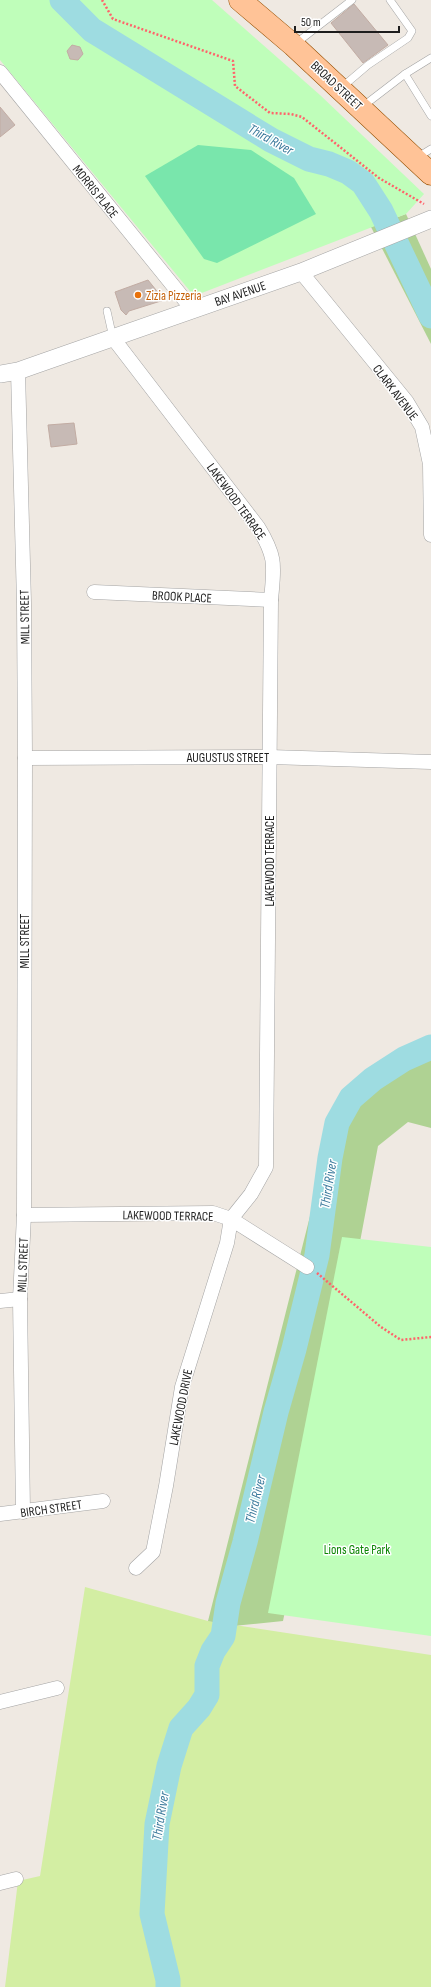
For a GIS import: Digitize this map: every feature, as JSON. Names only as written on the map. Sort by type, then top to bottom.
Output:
[{"type":"main road","name":"BROAD STREET","points":[[240,0],[293,45],[361,108],[423,154],[431,174]]},
{"type":"street","name":"MORRIS PLACE","points":[[0,72],[192,309]]},
{"type":"street","name":"BAY AVENUE","points":[[0,374],[18,371],[300,272],[406,231],[431,219]]},
{"type":"street","name":"CLARK AVENUE","points":[[300,272],[407,402],[422,427],[430,464],[431,535]]},
{"type":"street","name":"LAKEWOOD TERRACE","points":[[24,1215],[212,1213],[231,1219],[251,1194],[266,1167],[271,600],[274,565],[270,546],[262,534],[113,338]]},
{"type":"street","name":"MILL STREET","points":[[18,371],[24,603],[25,758],[24,1215],[20,1299],[23,1512]]},
{"type":"street","name":"BROOK PLACE","points":[[94,592],[271,600]]},
{"type":"street","name":"AUGUSTUS STREET","points":[[25,758],[270,757],[431,762]]},
{"type":"street","points":[[231,1219],[307,1267]]},
{"type":"street","name":"LAKEWOOD DRIVE","points":[[136,1568],[153,1552],[166,1486],[182,1387],[227,1243],[231,1219]]},
{"type":"street","points":[[0,1301],[20,1299]]},
{"type":"street","name":"BIRCH STREET","points":[[0,1514],[103,1501]]},
{"type":"street","points":[[0,1702],[57,1688]]},
{"type":"street","points":[[0,1883],[16,1879]]},
{"type":"lane","points":[[293,45],[352,0]]},
{"type":"lane","points":[[340,89],[368,65],[408,38],[412,31],[390,0]]},
{"type":"lane","points":[[361,108],[405,74],[431,58]]},
{"type":"lane","points":[[405,74],[431,116]]},
{"type":"lane","points":[[108,311],[113,338]]},
{"type":"path","points":[[102,0],[113,19],[233,61],[235,86],[270,113],[291,114],[302,117],[379,178],[424,204]]},
{"type":"path","points":[[319,1275],[381,1328],[401,1340],[431,1337]]},
{"type":"green space","points":[[0,0],[212,0],[320,95],[424,194],[406,214],[194,296],[0,60]]},
{"type":"green space","points":[[198,145],[251,150],[294,178],[316,214],[217,263],[204,259],[145,176]]},
{"type":"green space","points":[[406,214],[431,269],[431,344],[371,227]]},
{"type":"green space","points":[[431,1037],[431,1128],[408,1122],[378,1146],[347,1311],[283,1621],[233,1626],[208,1621],[341,1093]]},
{"type":"green space","name":"Lions Gate Park","points":[[342,1237],[431,1247],[431,1636],[268,1613]]},
{"type":"green space","points":[[85,1587],[208,1621],[431,1655],[431,1987],[5,1987],[18,1881],[40,1876]]},
{"type":"building","points":[[354,4],[388,45],[363,63],[331,23]]},
{"type":"building","points":[[72,45],[80,47],[83,54],[78,60],[70,59],[67,51]]},
{"type":"building","points":[[0,107],[15,125],[0,137]]},
{"type":"building","name":"Zizia Pizzeria","points":[[148,280],[164,300],[129,311],[126,315],[121,310],[115,292]]},
{"type":"building","points":[[74,423],[77,444],[51,447],[48,425]]},
{"type":"waterway","name":"Third River","points":[[62,0],[92,30],[271,140],[309,159],[329,164],[348,172],[363,183],[381,211],[431,316]]},
{"type":"waterway","name":"Third River","points":[[168,1987],[168,1980],[152,1914],[157,1824],[169,1766],[181,1728],[199,1708],[207,1695],[207,1666],[213,1651],[223,1636],[228,1603],[245,1542],[276,1412],[294,1349],[317,1255],[330,1158],[337,1123],[351,1098],[373,1079],[404,1059],[431,1047]]},
{"type":"place","name":"Zizia Pizzeria","points":[[138,295]]}]
